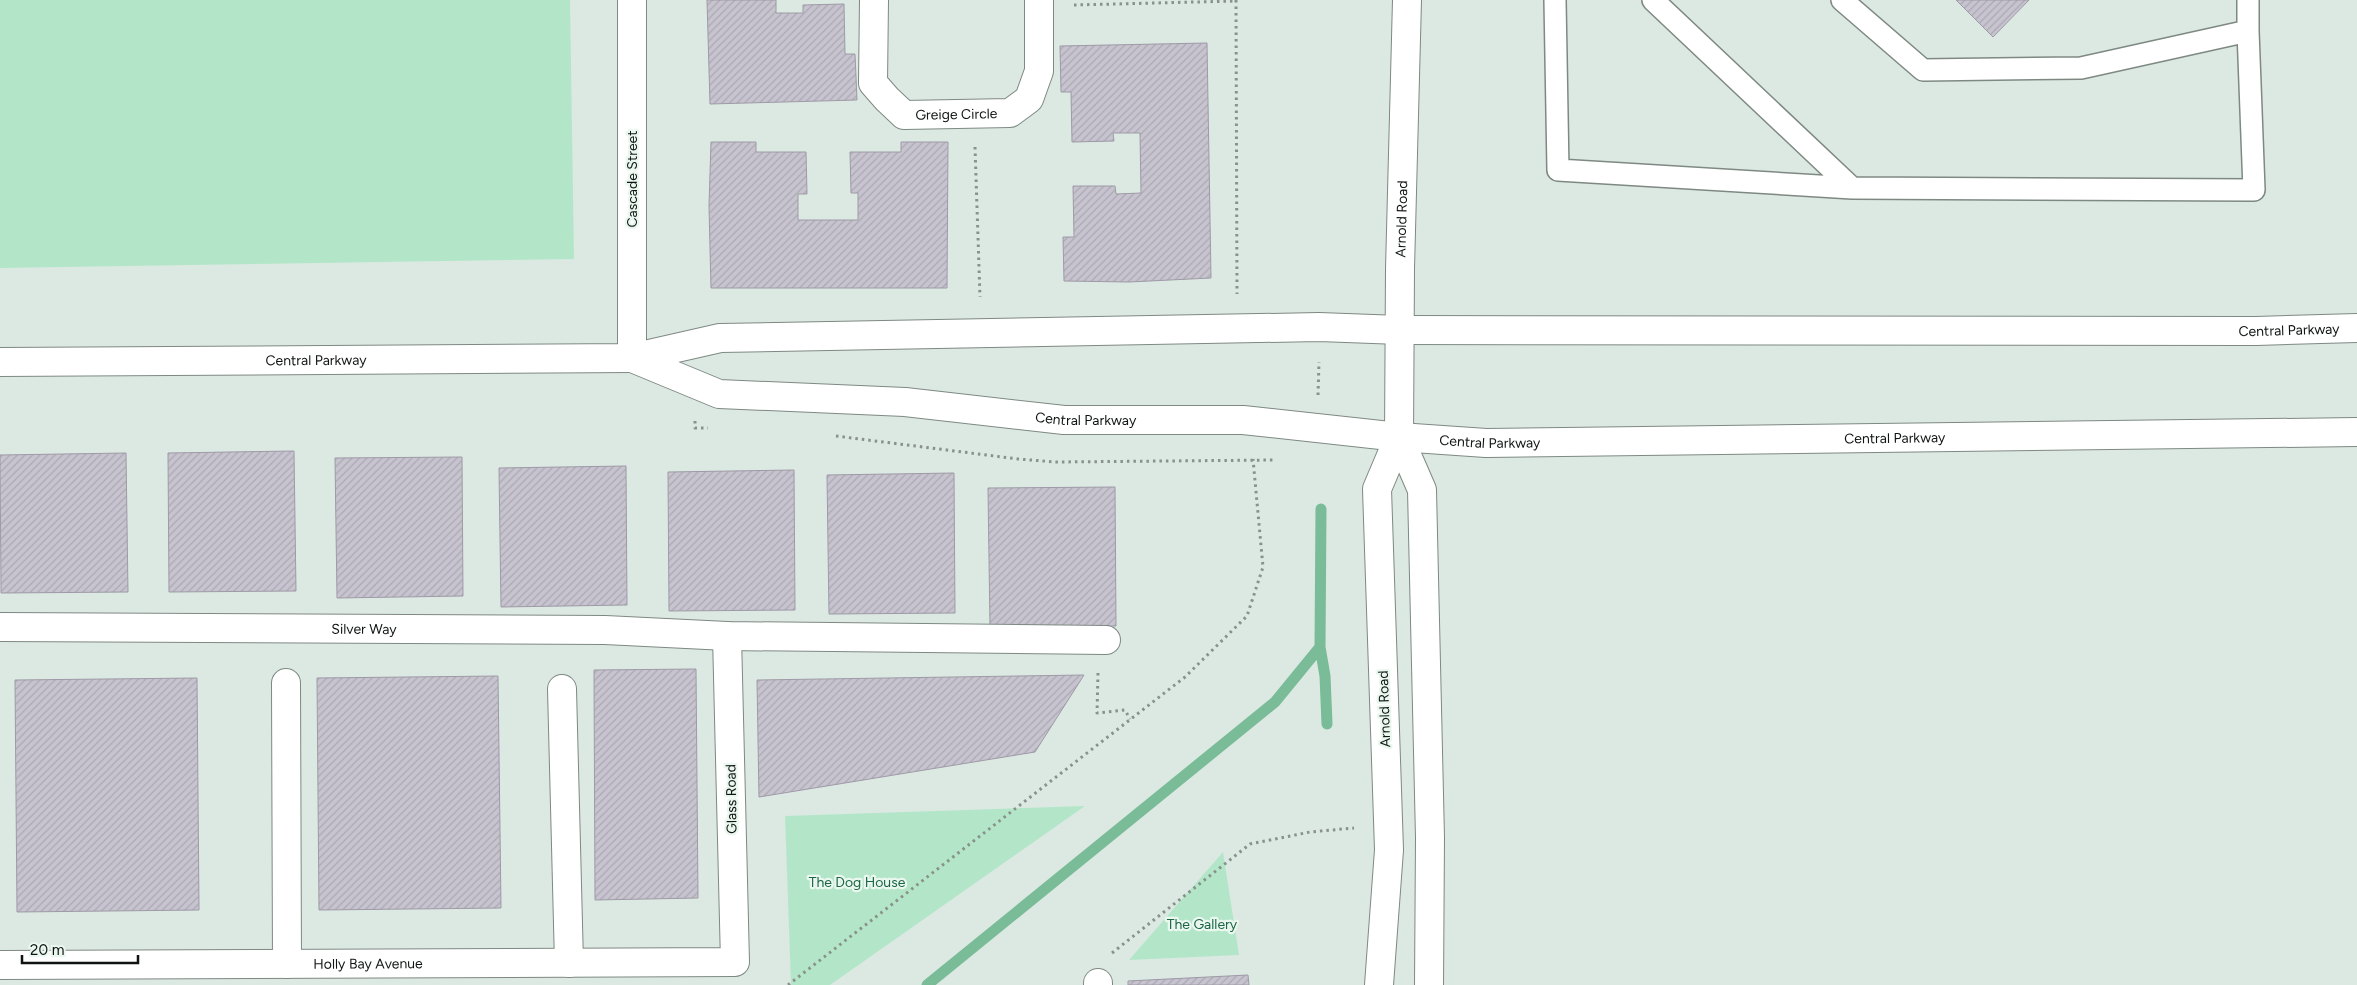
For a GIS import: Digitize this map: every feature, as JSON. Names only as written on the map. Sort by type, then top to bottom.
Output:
[{"type":"street","name":"Cascade Street","points":[[632,0],[632,358]]},
{"type":"street","name":"Greige Circle","points":[[874,0],[873,83],[886,99],[904,114],[1010,113],[1029,99],[1039,72],[1039,3]]},
{"type":"street","name":"Arnold Road","points":[[1379,985],[1389,850],[1377,489],[1399,437],[1400,269],[1407,0]]},
{"type":"street","name":"Central Parkway","points":[[0,362],[632,358],[720,338],[1319,327],[1400,330],[2256,331],[2357,328]]},
{"type":"street","name":"Central Parkway","points":[[632,358],[719,394],[905,402],[1064,420],[1251,421],[1399,437],[1486,444],[2357,432]]},
{"type":"street","name":"Arnold Road","points":[[1399,437],[1422,490],[1429,819],[1429,985]]},
{"type":"street","name":"Silver Way","points":[[0,627],[605,630],[726,636],[1102,640]]},
{"type":"street","name":"Glass Road","points":[[726,636],[735,962]]},
{"type":"street","points":[[286,683],[287,964]]},
{"type":"street","points":[[562,689],[568,963]]},
{"type":"street","name":"Holly Bay Avenue","points":[[0,965],[735,962]]},
{"type":"lane","points":[[1555,0],[1558,170],[1852,188],[2254,190],[2248,0]]},
{"type":"lane","points":[[1652,0],[1852,188]]},
{"type":"lane","points":[[1842,0],[1923,70],[2081,68],[2248,31]]},
{"type":"path","points":[[1039,3],[1236,1],[1237,302]]},
{"type":"path","points":[[974,114],[980,297]]},
{"type":"path","points":[[1318,428],[1319,327]]},
{"type":"path","points":[[788,985],[1185,677],[1246,616],[1263,567],[1251,421]]},
{"type":"path","points":[[1102,640],[1097,713],[1124,710],[1130,719]]},
{"type":"path","points":[[1100,976],[1250,844],[1310,832],[1388,825]]},
{"type":"green space","points":[[0,0],[570,0],[574,259],[0,268]]},
{"type":"green space","name":"The Dog House","points":[[1085,806],[830,985],[791,985],[785,816]]},
{"type":"green space","name":"The Gallery","points":[[1223,852],[1239,955],[1129,960]]},
{"type":"building","points":[[707,0],[776,0],[776,13],[803,13],[803,5],[844,4],[845,54],[855,54],[857,100],[710,104]]},
{"type":"building","points":[[1956,0],[2029,0],[1993,37]]},
{"type":"building","points":[[1207,43],[1211,278],[1129,282],[1064,281],[1063,237],[1074,237],[1073,186],[1115,186],[1116,194],[1141,193],[1140,133],[1113,133],[1114,141],[1072,142],[1071,92],[1061,92],[1060,46]]},
{"type":"building","points":[[711,142],[756,142],[756,152],[806,152],[807,194],[798,194],[798,220],[858,220],[858,193],[851,193],[850,152],[901,152],[901,142],[948,142],[947,288],[711,288],[709,206]]},
{"type":"building","points":[[294,451],[296,591],[169,592],[168,453]]},
{"type":"building","points":[[126,453],[128,592],[1,593],[0,455]]},
{"type":"building","points":[[462,457],[463,596],[337,598],[335,458]]},
{"type":"building","points":[[626,466],[627,605],[501,607],[499,468]]},
{"type":"building","points":[[794,470],[795,610],[669,611],[668,472]]},
{"type":"building","points":[[954,473],[955,613],[829,614],[827,475]]},
{"type":"building","points":[[1115,487],[1116,626],[990,627],[988,488]]},
{"type":"building","points":[[696,669],[698,898],[595,900],[594,670]]},
{"type":"building","points":[[1084,675],[1035,752],[759,797],[757,680]]},
{"type":"building","points":[[498,676],[501,908],[319,910],[317,678]]},
{"type":"building","points":[[197,678],[199,910],[17,912],[15,680]]},
{"type":"building","points":[[1248,975],[1249,985],[1128,985],[1128,981]]},
{"type":"waterway","points":[[927,985],[1275,702],[1320,647],[1321,509]]},
{"type":"waterway","points":[[1320,647],[1325,676],[1327,724]]}]
